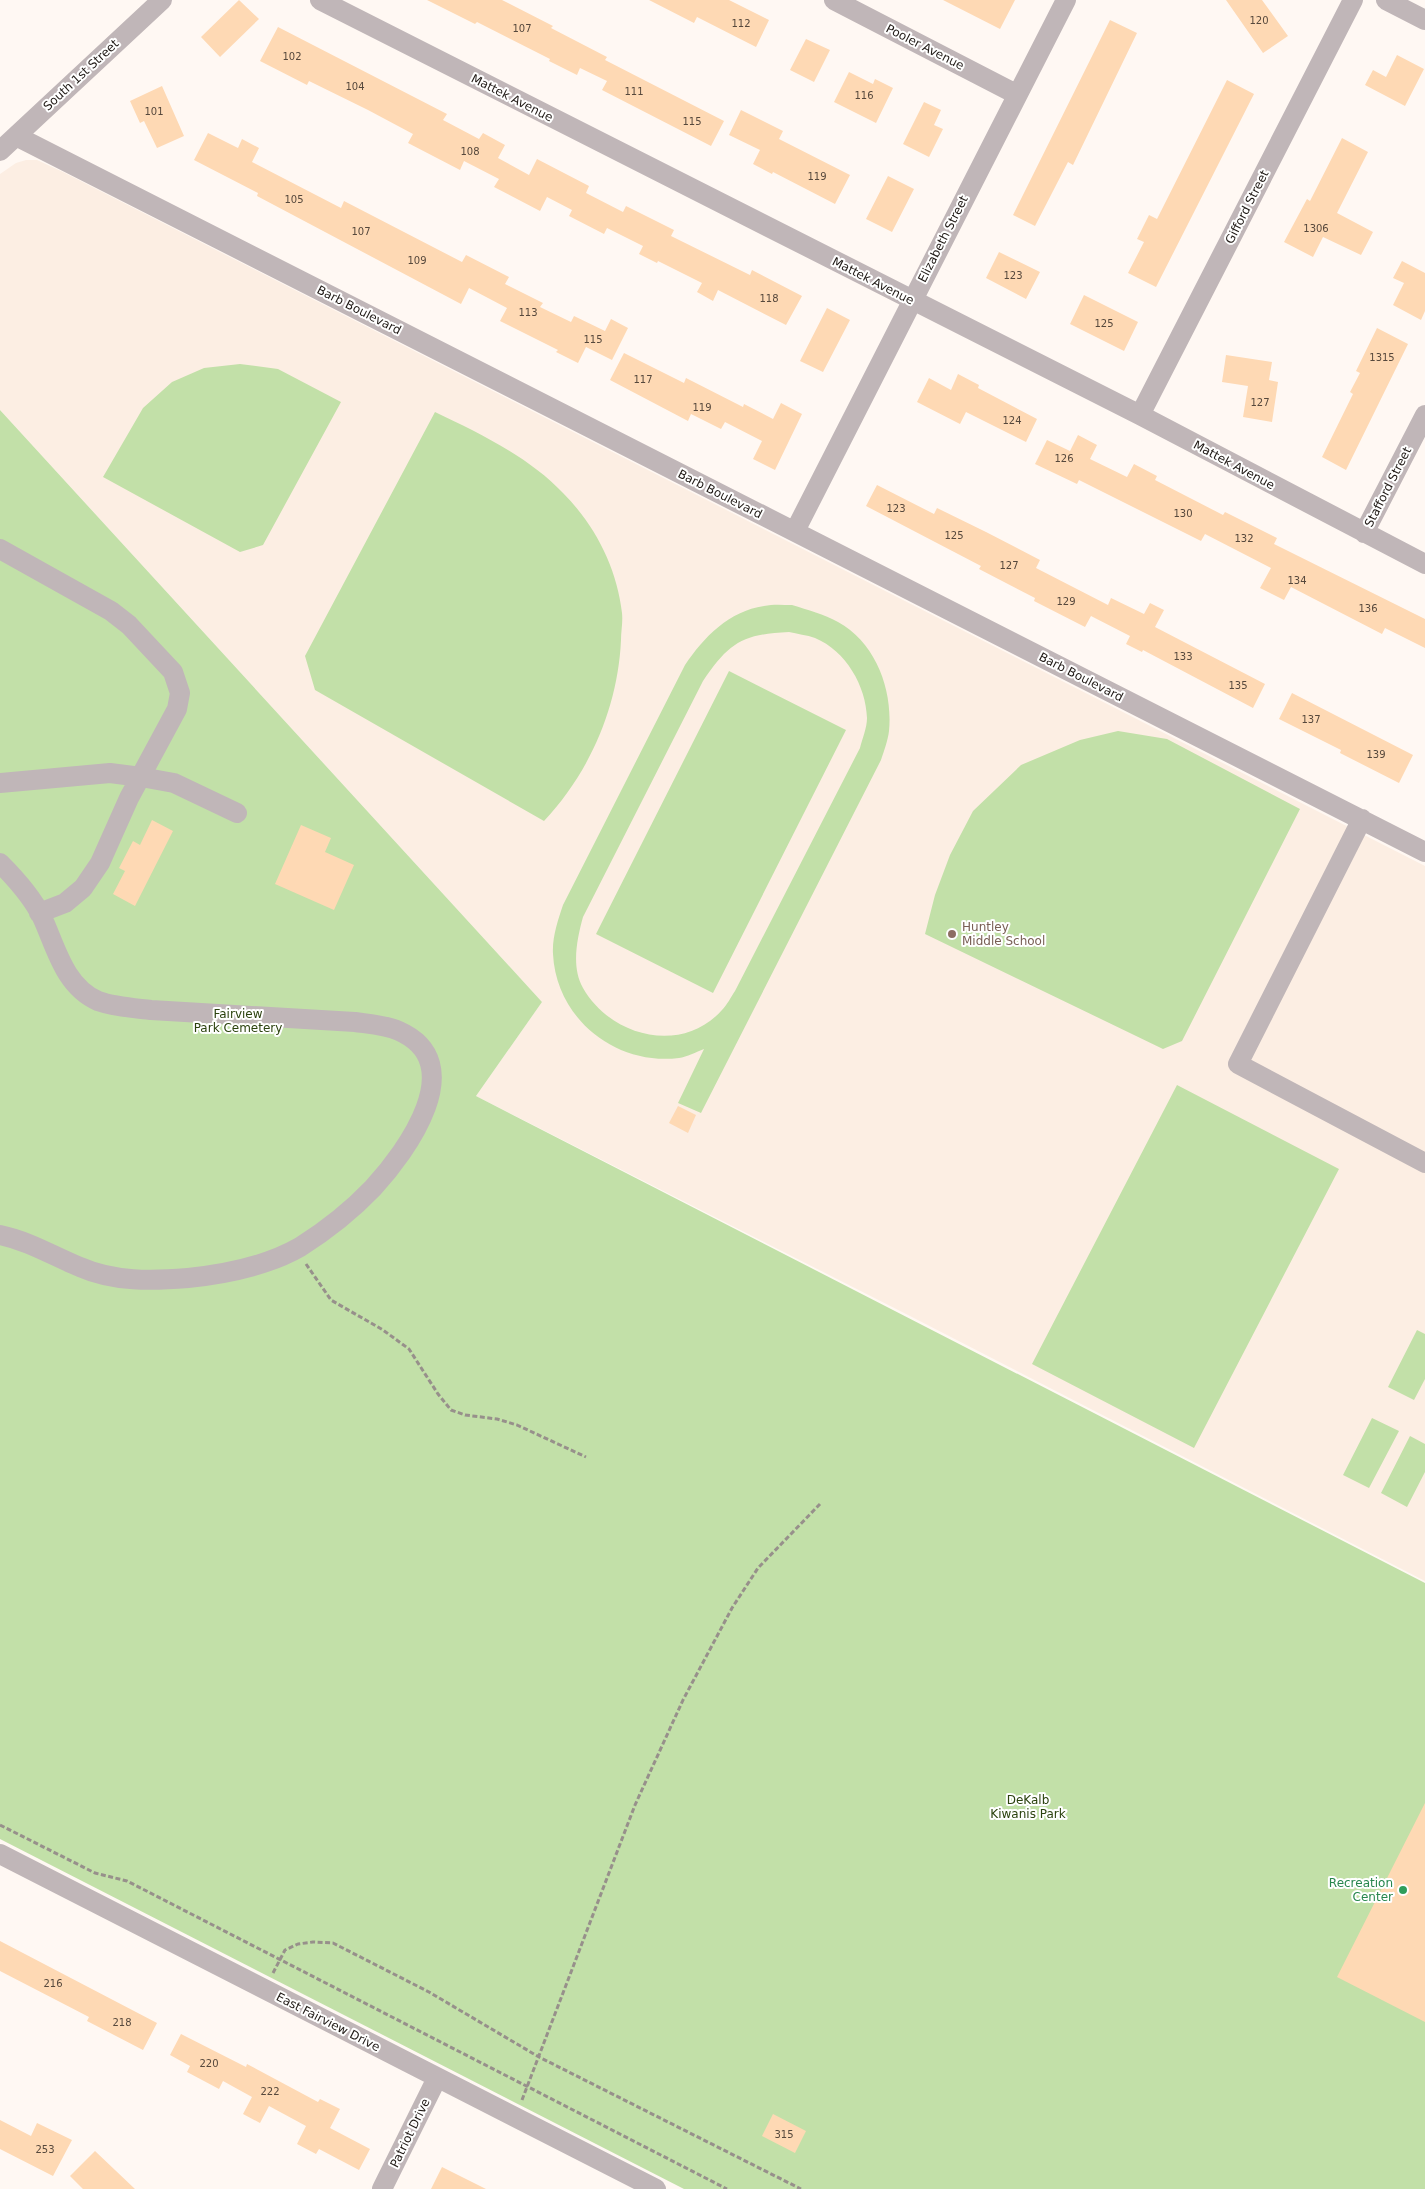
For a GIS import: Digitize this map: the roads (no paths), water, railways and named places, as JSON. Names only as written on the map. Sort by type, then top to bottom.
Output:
[{"type":"street","name":"South 1st Street","points":[[0,150],[162,0]]},
{"type":"street","name":"Mattek Avenue","points":[[320,0],[1140,415],[1425,564]]},
{"type":"street","name":"Pooler Avenue","points":[[834,0],[1016,94]]},
{"type":"street","name":"Elizabeth Street","points":[[795,531],[1016,94],[1066,0]]},
{"type":"street","name":"Gifford Street","points":[[1140,415],[1353,0]]},
{"type":"street","points":[[1386,0],[1425,20]]},
{"type":"street","name":"Barb Boulevard","points":[[16,136],[1425,852]]},
{"type":"street","name":"Stafford Street","points":[[1364,533],[1425,415]]},
{"type":"street","points":[[0,549],[111,611],[130,625],[173,672],[180,693],[176,709],[128,798],[100,863],[82,888],[65,902],[39,913]]},
{"type":"street","points":[[0,783],[110,773],[174,783],[237,813]]},
{"type":"street","points":[[1362,820],[1238,1064],[1425,1163]]},
{"type":"street","points":[[0,863],[32,900],[58,957],[67,972],[77,985],[98,1000],[124,1007],[151,1010],[354,1022],[397,1030],[417,1042],[429,1060],[433,1073],[433,1086],[428,1103],[416,1128],[396,1159],[372,1188],[330,1227],[296,1249],[268,1262],[226,1272],[188,1278],[140,1281],[118,1278],[82,1268],[31,1244],[0,1235]]},
{"type":"street","name":"East Fairview Drive","points":[[0,1854],[656,2189]]},
{"type":"street","name":"Patriot Drive","points":[[382,2189],[437,2078]]},
{"type":"place","name":"Huntley Middle School","points":[[952,934]]},
{"type":"place","name":"Recreation Center","points":[[1403,1890]]},
{"type":"park label","name":"Fairview Park Cemetery","points":[[238,1021]]},
{"type":"park label","name":"DeKalb Kiwanis Park","points":[[1028,1807]]}]
